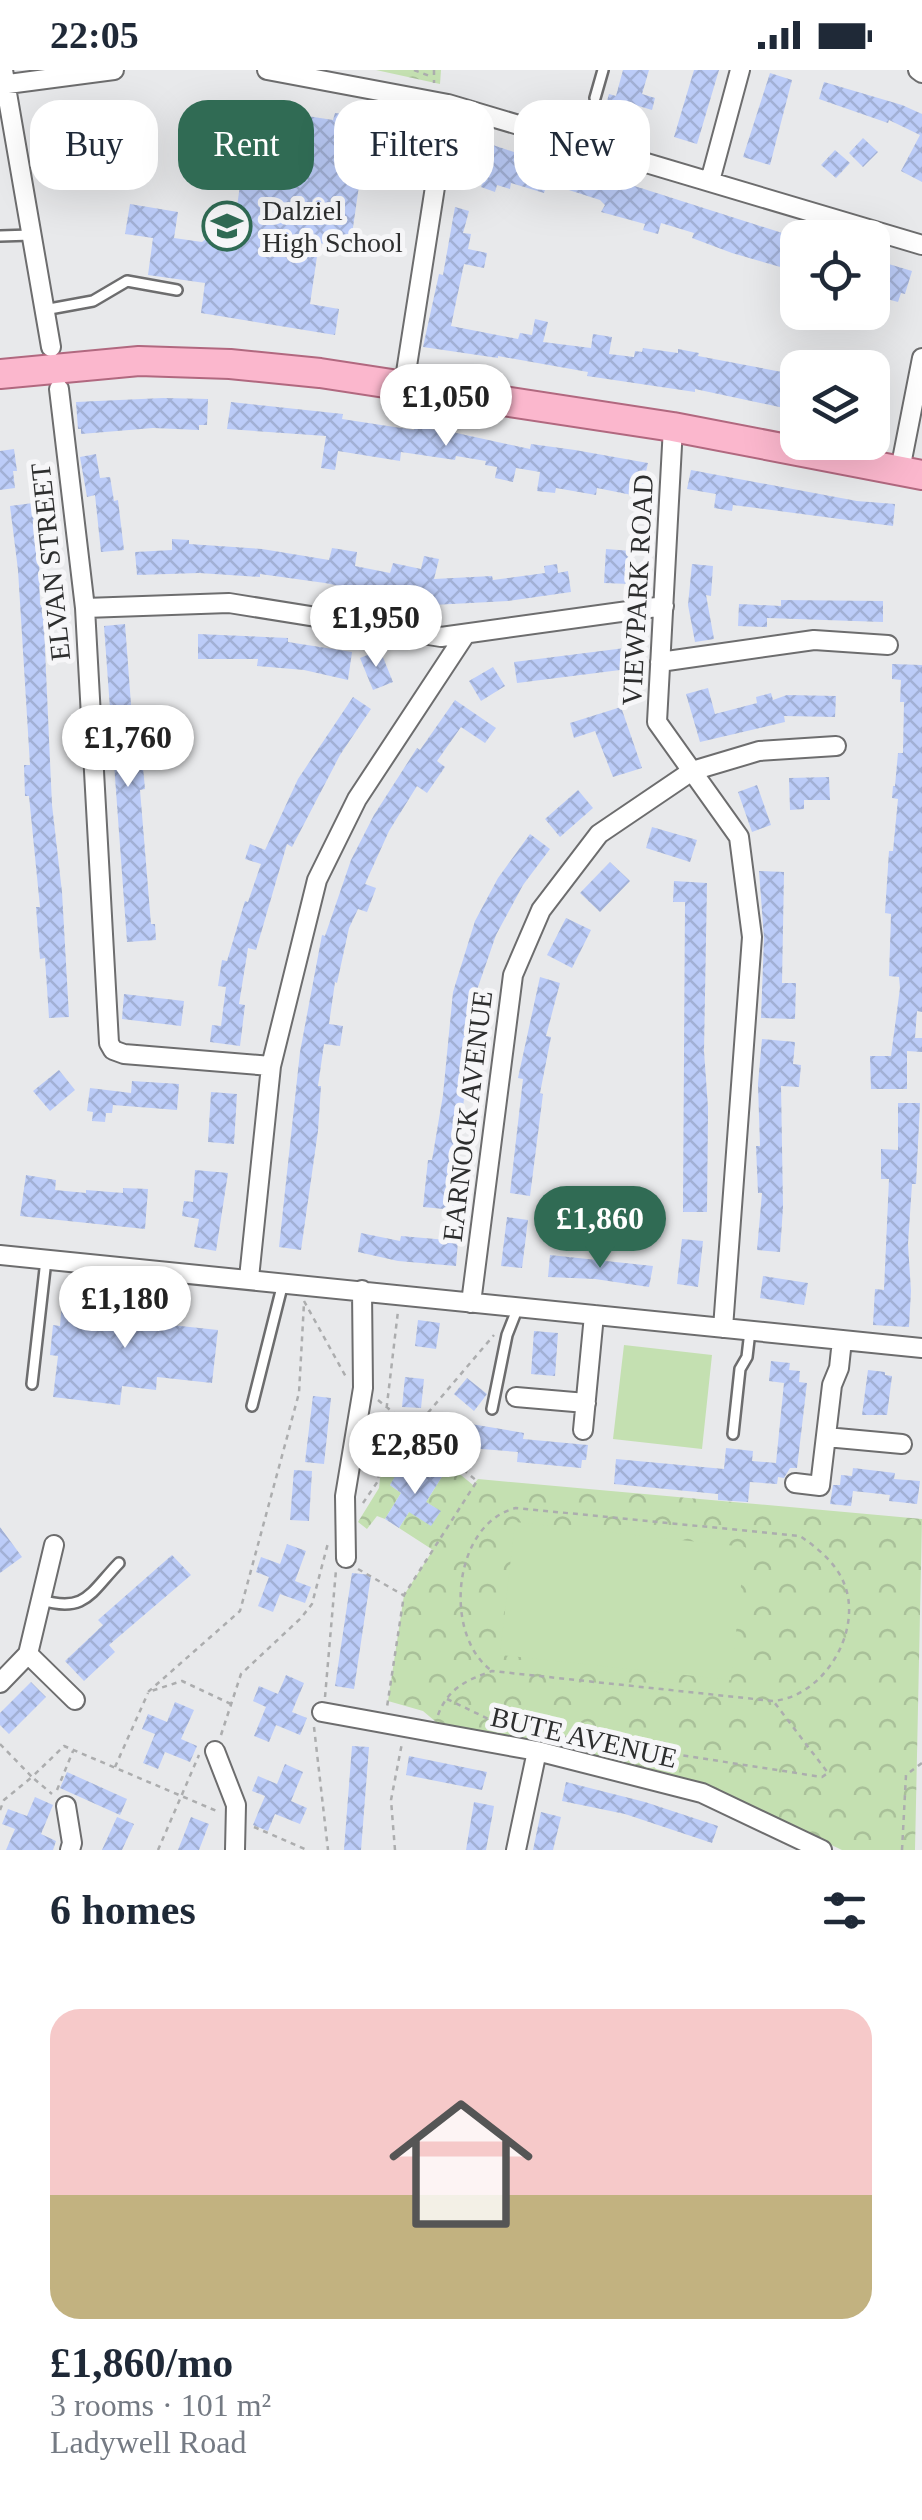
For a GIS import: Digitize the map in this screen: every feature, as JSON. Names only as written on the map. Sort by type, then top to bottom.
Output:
[{"type":"main road","points":[[0,374],[139,360],[230,364],[404,385],[672,427],[911,472]]},
{"type":"street","points":[[51,346],[3,80],[114,70]]},
{"type":"street","points":[[268,70],[427,100]]},
{"type":"street","points":[[710,181],[740,70]]},
{"type":"street","points":[[494,118],[922,245]]},
{"type":"street","points":[[404,385],[435,190]]},
{"type":"street","points":[[911,472],[922,358]]},
{"type":"street","name":"ELVAN STREET","points":[[59,389],[85,608],[109,1043],[113,1050],[124,1054],[271,1066]]},
{"type":"street","name":"VIEWPARK ROAD","points":[[672,427],[657,722],[739,837],[752,937],[723,1328]]},
{"type":"street","points":[[85,608],[228,603],[441,637],[664,606]]},
{"type":"street","points":[[249,1278],[271,1066],[318,880],[357,799],[465,635]]},
{"type":"street","points":[[660,662],[814,640],[888,645]]},
{"type":"street","name":"EARNOCK AVENUE","points":[[471,1302],[513,975],[541,910],[599,834],[692,772],[759,751],[836,746]]},
{"type":"street","points":[[0,1255],[922,1348]]},
{"type":"street","points":[[344,1563],[345,1496],[363,1388],[362,1290]]},
{"type":"street","points":[[584,1430],[594,1315]]},
{"type":"street","points":[[795,1483],[820,1486],[842,1340]]},
{"type":"street","points":[[516,1397],[586,1403]]},
{"type":"street","points":[[826,1437],[902,1444]]},
{"type":"street","points":[[0,1683],[28,1654],[54,1544]]},
{"type":"street","points":[[28,1654],[75,1700]]},
{"type":"street","name":"BUTE AVENUE","points":[[322,1712],[536,1751],[702,1793],[783,1842],[822,1850]]},
{"type":"street","points":[[216,1749],[236,1805],[234,1850]]},
{"type":"street","points":[[516,1850],[536,1751]]},
{"type":"street","points":[[66,1806],[70,1850]]},
{"type":"lane","points":[[596,98],[603,70]]},
{"type":"lane","points":[[0,236],[32,235]]},
{"type":"lane","points":[[44,310],[94,301],[127,281],[177,290]]},
{"type":"lane","points":[[32,1384],[46,1260]]},
{"type":"lane","points":[[252,1406],[283,1282]]},
{"type":"lane","points":[[492,1409],[507,1335],[518,1307]]},
{"type":"lane","points":[[733,1434],[740,1369],[747,1358],[750,1331]]},
{"type":"lane","points":[[40,1600],[72,1606],[82,1602],[119,1563]]},
{"type":"path","points":[[414,70],[434,78]]},
{"type":"path","points":[[345,1528],[378,1481],[400,1295]]},
{"type":"path","points":[[115,1767],[148,1692],[240,1611],[299,1393],[304,1301],[353,1390],[363,1388],[477,1481],[404,1596],[385,1724]]},
{"type":"path","points":[[414,1430],[495,1334]]},
{"type":"path","points":[[434,1732],[446,1698],[461,1682],[492,1671],[791,1700],[822,1675],[840,1650],[848,1632],[848,1597],[838,1573],[823,1554],[800,1536],[516,1508],[498,1512],[480,1533],[465,1567],[460,1598],[462,1624],[472,1652],[492,1671]]},
{"type":"path","points":[[158,1850],[205,1742],[216,1749],[241,1674],[312,1604],[328,1542]]},
{"type":"path","points":[[322,1561],[364,1570],[404,1596]]},
{"type":"path","points":[[148,1692],[182,1681],[231,1704]]},
{"type":"path","points":[[446,1698],[501,1726],[581,1742],[822,1777],[828,1773],[773,1701]]},
{"type":"path","points":[[396,1850],[391,1800],[407,1728]]},
{"type":"path","points":[[0,1744],[55,1796],[73,1750]]},
{"type":"path","points":[[0,1810],[4,1800],[64,1746],[308,1850]]},
{"type":"path","points":[[902,1850],[906,1775],[922,1762]]},
{"type":"green space","points":[[376,70],[441,70],[440,84]]},
{"type":"green space","points":[[624,1345],[712,1355],[702,1449],[613,1439]]},
{"type":"green space","points":[[387,1414],[473,1485],[478,1479],[922,1519],[915,1850],[842,1850],[765,1814],[449,1733],[423,1711],[388,1701],[404,1595],[433,1550],[399,1528],[409,1512],[440,1511],[426,1502],[443,1475],[415,1482],[398,1472],[390,1485],[401,1493],[385,1519],[377,1516],[367,1529],[358,1522],[379,1488]]},
{"type":"green space","points":[[515,1522],[745,1547],[731,1680],[500,1655]]},
{"type":"building","points":[[623,70],[649,70],[642,94],[655,98],[652,110],[650,100],[607,100],[609,94],[616,96]]},
{"type":"building","points":[[694,70],[719,70],[697,144],[674,137]]},
{"type":"building","points":[[770,73],[792,80],[770,165],[743,157]]},
{"type":"building","points":[[824,82],[922,114],[922,182],[901,171],[920,135],[889,120],[888,123],[819,99]]},
{"type":"building","name":"Dalziel High School","points":[[334,116],[334,190],[358,190],[350,248],[319,243],[310,304],[339,309],[335,335],[201,313],[205,283],[148,275],[153,238],[125,234],[130,204],[178,212],[174,238],[202,242],[221,227],[234,228],[239,190],[314,190],[314,117],[333,120]]},
{"type":"building","points":[[863,138],[878,152],[863,167],[849,153]]},
{"type":"building","points":[[494,145],[514,152],[514,184],[510,189],[497,185],[495,192],[489,190],[494,190]]},
{"type":"building","points":[[835,150],[850,163],[836,178],[821,165]]},
{"type":"building","points":[[569,190],[646,190],[780,232],[780,267],[732,253],[692,238],[694,233],[661,223],[658,234],[643,230],[645,224],[601,212],[605,205]]},
{"type":"building","points":[[455,207],[469,211],[463,233],[471,234],[468,249],[487,253],[484,268],[464,264],[451,326],[518,339],[520,333],[532,335],[535,319],[548,322],[543,342],[591,348],[593,334],[612,337],[609,354],[634,357],[635,351],[642,352],[643,348],[678,353],[678,349],[780,372],[780,407],[695,389],[587,376],[588,372],[498,356],[423,347],[439,274],[443,275]]},
{"type":"building","points":[[890,264],[912,271],[905,294],[901,293],[898,302],[890,300]]},
{"type":"building","points":[[208,399],[207,425],[199,425],[199,430],[153,428],[81,434],[78,429],[76,402]]},
{"type":"building","points":[[231,402],[343,414],[342,419],[648,463],[642,489],[633,488],[632,495],[597,488],[596,495],[556,488],[555,493],[537,491],[540,472],[516,468],[513,482],[495,478],[497,467],[485,465],[486,461],[456,456],[455,460],[401,452],[400,461],[338,451],[335,470],[321,468],[326,436],[227,429]]},
{"type":"building","points":[[14,449],[15,488],[0,490],[0,451]]},
{"type":"building","points":[[96,454],[100,478],[110,477],[114,501],[118,500],[124,550],[101,552],[95,495],[87,497],[80,457]]},
{"type":"building","points":[[691,470],[857,501],[895,504],[893,526],[733,505],[732,511],[714,508],[716,494],[687,489]]},
{"type":"building","points":[[33,503],[69,1017],[49,1018],[45,958],[40,959],[36,907],[40,907],[29,796],[25,796],[24,765],[30,765],[18,570],[10,506]]},
{"type":"building","points":[[172,539],[329,560],[332,548],[357,552],[355,566],[390,573],[393,563],[421,569],[424,556],[439,559],[434,579],[492,576],[493,580],[545,573],[544,566],[557,564],[558,573],[568,571],[571,592],[508,601],[433,605],[260,574],[137,575],[135,552],[172,550]]},
{"type":"building","points":[[606,549],[632,551],[630,584],[604,583]]},
{"type":"building","points":[[692,564],[713,566],[711,596],[706,595],[714,639],[695,642],[688,605]]},
{"type":"building","points":[[781,600],[883,601],[883,622],[767,618],[767,627],[738,626],[739,604],[781,606]]},
{"type":"building","points":[[125,624],[135,758],[142,757],[145,789],[140,790],[151,924],[155,924],[156,940],[127,942],[104,626]]},
{"type":"building","points":[[198,634],[288,638],[288,642],[352,652],[348,680],[304,670],[257,666],[258,659],[198,659]]},
{"type":"building","points":[[625,648],[628,669],[517,683],[514,662]]},
{"type":"building","points":[[380,650],[393,682],[373,690],[360,658]]},
{"type":"building","points":[[892,664],[922,665],[922,1012],[917,1011],[915,1038],[922,1038],[922,1052],[907,1051],[907,1089],[871,1089],[870,1056],[891,1056],[900,988],[899,977],[889,976],[891,914],[885,913],[889,851],[893,851],[898,799],[892,798],[893,786],[898,753],[903,753],[904,702],[900,702],[901,680],[892,679]]},
{"type":"building","points":[[493,667],[505,686],[481,701],[469,681]]},
{"type":"building","points":[[708,688],[715,714],[757,703],[756,697],[771,693],[773,700],[787,695],[836,696],[835,717],[784,716],[785,722],[700,742],[686,694]]},
{"type":"building","points":[[353,697],[371,709],[340,755],[292,847],[287,844],[256,950],[248,948],[239,1004],[245,1005],[240,1046],[210,1042],[212,1025],[221,1026],[226,987],[218,986],[222,960],[227,961],[261,864],[245,859],[250,844],[265,850],[298,779]]},
{"type":"building","points":[[455,700],[496,728],[485,743],[461,727],[437,761],[445,767],[427,793],[417,786],[389,831],[365,884],[376,888],[367,912],[358,909],[349,928],[335,982],[329,1024],[343,1026],[340,1046],[324,1044],[318,1086],[318,1131],[301,1250],[279,1247],[300,1052],[322,935],[325,936],[351,860],[374,815],[417,748],[420,750]]},
{"type":"building","points":[[621,707],[642,768],[613,777],[595,731],[574,738],[570,723]]},
{"type":"building","points":[[829,777],[830,800],[804,800],[804,809],[790,810],[789,778]]},
{"type":"building","points":[[757,785],[771,825],[752,832],[738,792]]},
{"type":"building","points":[[578,790],[593,808],[560,837],[545,819]]},
{"type":"building","points":[[652,827],[697,840],[690,862],[646,848]]},
{"type":"building","points":[[530,834],[550,849],[523,885],[496,935],[478,987],[456,1163],[459,1164],[454,1210],[423,1207],[428,1160],[432,1160],[443,1095],[453,992],[475,921],[498,878]]},
{"type":"building","points":[[610,862],[630,881],[600,912],[580,893]]},
{"type":"building","points":[[759,871],[784,872],[782,983],[796,983],[795,1019],[761,1018],[764,938]]},
{"type":"building","points":[[674,881],[707,883],[707,1212],[683,1212],[685,902],[673,902]]},
{"type":"building","points":[[566,918],[591,930],[572,968],[547,955]]},
{"type":"building","points":[[540,977],[560,983],[546,1036],[551,1037],[540,1093],[543,1094],[530,1196],[510,1193],[523,1079],[518,1078]]},
{"type":"building","points":[[124,994],[184,1001],[181,1026],[122,1019]]},
{"type":"building","points":[[762,1039],[795,1042],[793,1064],[801,1065],[799,1087],[781,1086],[780,1252],[757,1250],[762,1193],[758,1193],[756,1146],[760,1146],[758,1084]]},
{"type":"building","points":[[59,1070],[75,1090],[50,1111],[33,1091]]},
{"type":"building","points":[[132,1081],[179,1084],[177,1110],[113,1105],[105,1122],[92,1121],[93,1112],[87,1111],[90,1088],[131,1093]]},
{"type":"building","points":[[211,1092],[237,1094],[234,1144],[208,1142]]},
{"type":"building","points":[[898,1103],[920,1103],[908,1244],[909,1327],[873,1325],[875,1289],[884,1290],[889,1179],[881,1179],[881,1149],[898,1150]]},
{"type":"building","points":[[195,1170],[228,1173],[216,1251],[194,1247],[199,1219],[182,1216],[184,1201],[193,1202]]},
{"type":"building","points":[[26,1175],[56,1180],[55,1190],[123,1193],[123,1188],[148,1189],[145,1229],[20,1216]]},
{"type":"building","points":[[507,1217],[528,1220],[522,1268],[501,1266]]},
{"type":"building","points":[[361,1233],[400,1241],[401,1236],[458,1241],[456,1266],[398,1261],[358,1252]]},
{"type":"building","points":[[682,1239],[703,1241],[698,1287],[677,1284]]},
{"type":"building","points":[[550,1255],[653,1266],[649,1287],[548,1277]]},
{"type":"building","points":[[763,1276],[808,1283],[804,1305],[760,1298]]},
{"type":"building","points":[[99,1297],[130,1300],[129,1309],[163,1313],[162,1324],[218,1330],[212,1383],[157,1377],[156,1390],[122,1386],[120,1405],[53,1397],[58,1356],[50,1355],[53,1325],[60,1326],[62,1303],[98,1307]]},
{"type":"building","points":[[418,1320],[440,1323],[436,1349],[415,1346]]},
{"type":"building","points":[[534,1331],[558,1333],[555,1376],[531,1374]]},
{"type":"building","points":[[771,1361],[790,1363],[789,1370],[800,1371],[799,1382],[807,1383],[797,1468],[790,1468],[784,1478],[778,1477],[777,1484],[750,1482],[748,1502],[718,1500],[718,1494],[614,1484],[616,1459],[724,1469],[726,1448],[753,1451],[752,1461],[776,1463],[784,1383],[769,1381]]},
{"type":"building","points":[[868,1370],[892,1376],[887,1415],[862,1415]]},
{"type":"building","points":[[405,1377],[424,1379],[421,1408],[402,1407]]},
{"type":"building","points":[[467,1378],[487,1394],[474,1411],[454,1394]]},
{"type":"building","points":[[313,1396],[331,1398],[324,1464],[305,1462]]},
{"type":"building","points":[[471,1424],[524,1433],[523,1439],[588,1445],[586,1460],[582,1460],[581,1468],[517,1462],[518,1452],[469,1448]]},
{"type":"building","points":[[426,1464],[443,1475],[426,1502],[441,1511],[431,1526],[409,1512],[399,1528],[385,1519],[401,1493],[390,1485],[398,1471],[415,1482]]},
{"type":"building","points":[[853,1468],[895,1473],[894,1479],[920,1481],[917,1504],[889,1501],[890,1495],[853,1491],[851,1506],[830,1504],[833,1485],[840,1485],[841,1475],[852,1476]]},
{"type":"building","points":[[294,1470],[312,1471],[309,1521],[290,1520]]},
{"type":"building","points":[[0,1527],[22,1557],[0,1573]]},
{"type":"building","points":[[287,1544],[306,1551],[295,1581],[311,1587],[305,1603],[280,1594],[273,1612],[258,1606],[269,1577],[256,1572],[261,1557],[280,1564]]},
{"type":"building","points":[[172,1555],[191,1575],[109,1645],[115,1652],[84,1681],[65,1661],[103,1625],[98,1620]]},
{"type":"building","points":[[352,1573],[371,1575],[354,1689],[335,1686]]},
{"type":"building","points":[[286,1675],[304,1683],[292,1712],[307,1718],[300,1735],[276,1725],[269,1742],[254,1736],[266,1707],[253,1701],[259,1686],[278,1694]]},
{"type":"building","points":[[31,1682],[46,1697],[9,1734],[0,1725],[0,1713]]},
{"type":"building","points":[[175,1702],[194,1710],[181,1739],[197,1746],[190,1762],[165,1752],[158,1769],[143,1763],[155,1734],[142,1729],[148,1714],[167,1722]]},
{"type":"building","points":[[352,1746],[369,1747],[361,1850],[344,1850]]},
{"type":"building","points":[[409,1756],[487,1772],[482,1790],[406,1775]]},
{"type":"building","points":[[285,1764],[303,1772],[291,1801],[307,1808],[300,1824],[275,1814],[268,1831],[253,1825],[265,1796],[252,1791],[258,1776],[277,1784]]},
{"type":"building","points":[[67,1772],[127,1799],[120,1815],[60,1788]]},
{"type":"building","points":[[566,1782],[718,1826],[712,1843],[625,1814],[562,1801]]},
{"type":"building","points":[[35,1797],[53,1805],[41,1834],[56,1841],[53,1850],[6,1850],[15,1829],[2,1824],[8,1809],[27,1816]]},
{"type":"building","points":[[474,1802],[494,1806],[486,1850],[466,1850]]},
{"type":"building","points":[[541,1812],[561,1817],[553,1850],[533,1850]]},
{"type":"building","points":[[117,1817],[134,1824],[122,1850],[102,1850]]},
{"type":"building","points":[[191,1817],[209,1824],[199,1850],[178,1850]]},
{"type":"place","name":"Dalziel High School","points":[[227,226]]}]
